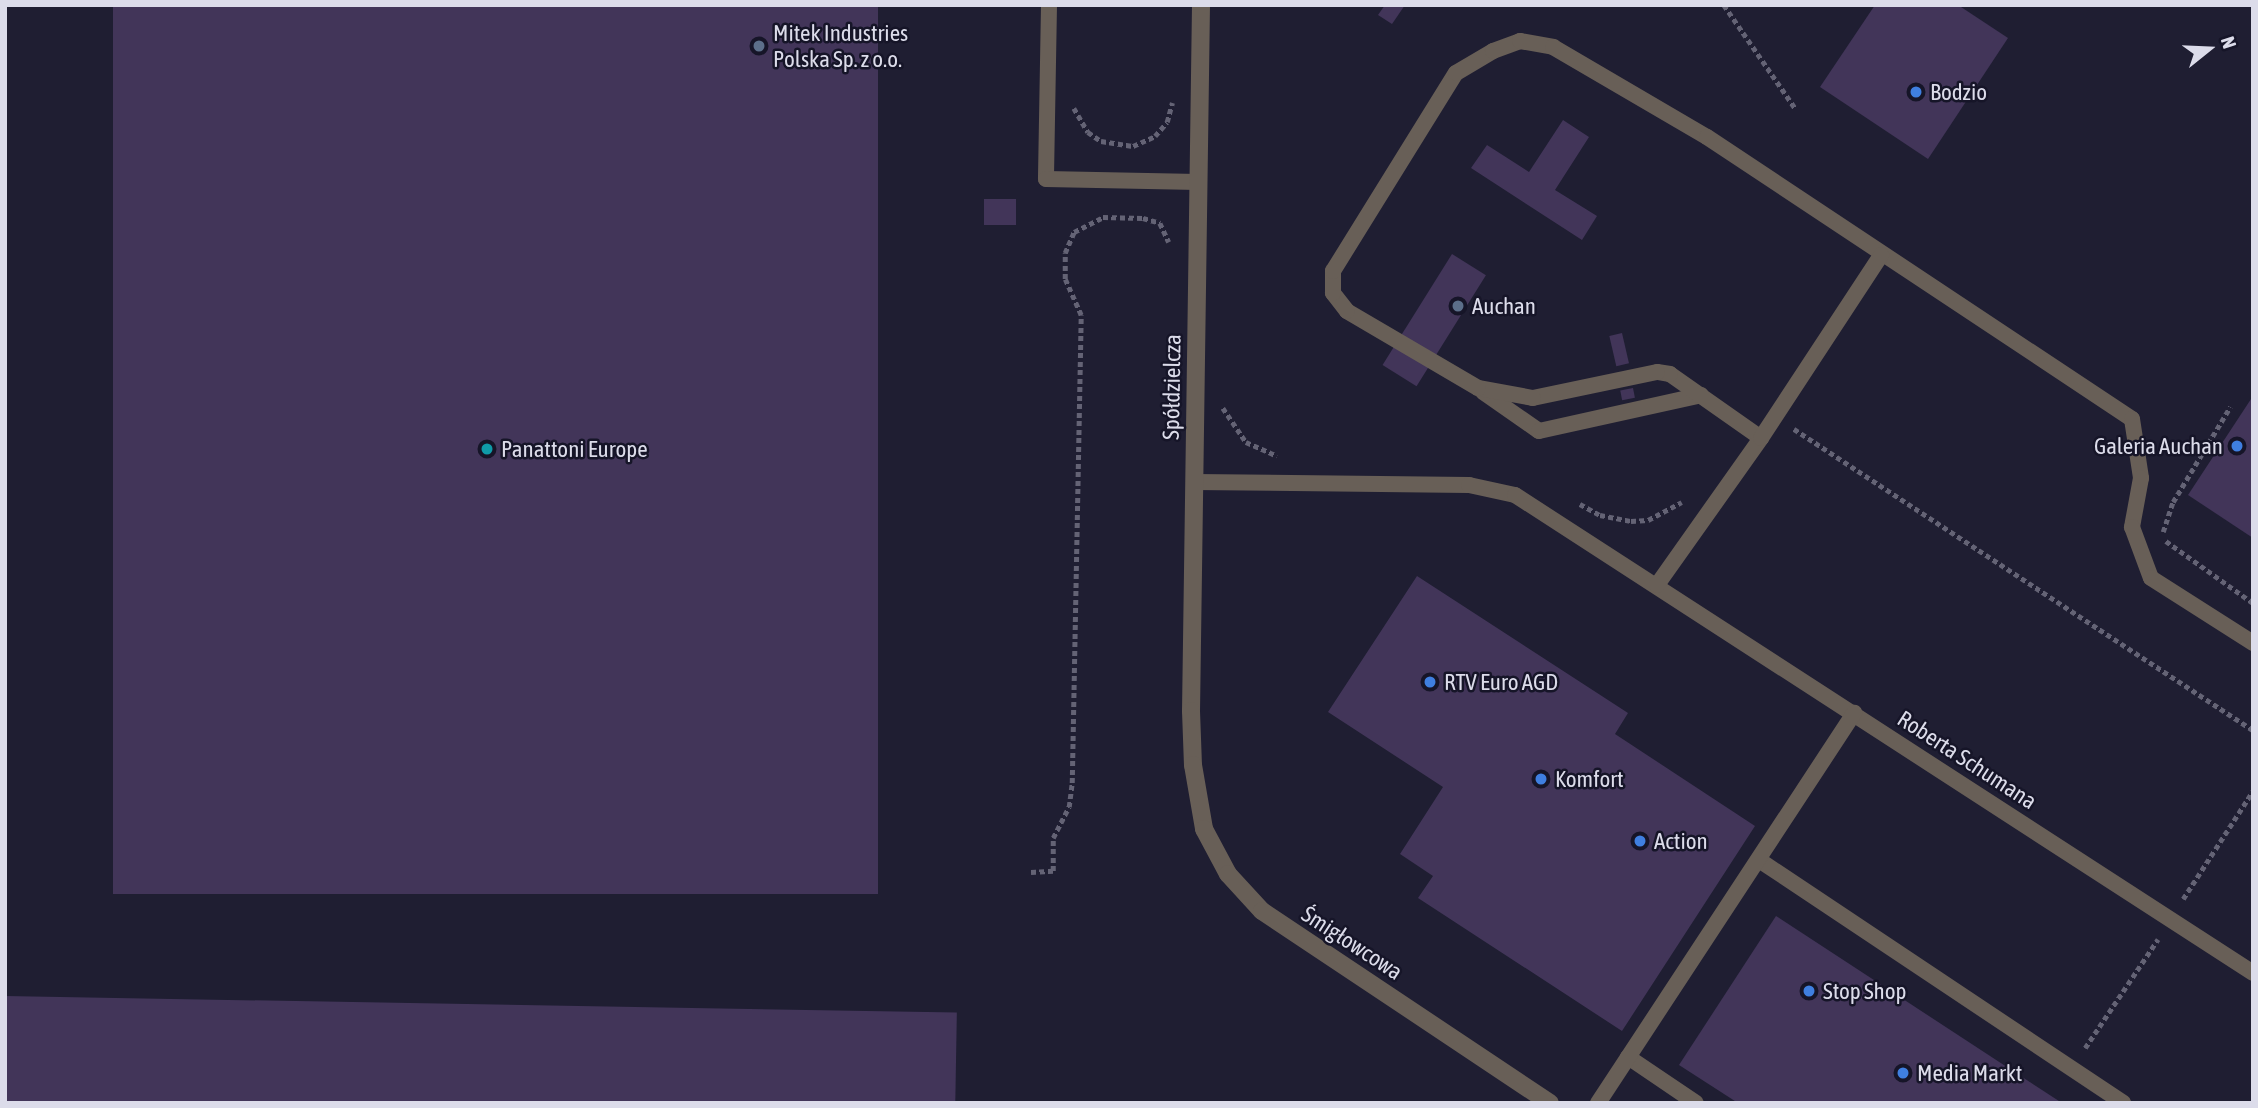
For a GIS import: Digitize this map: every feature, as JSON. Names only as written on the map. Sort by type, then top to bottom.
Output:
[{"type":"street","name":"Spółdzielcza","points":[[1194,771],[1194,482],[1201,5]]},
{"type":"street","name":"Śmigłowcowa","points":[[1194,771],[1211,846],[1232,880],[1262,911],[1550,1103]]},
{"type":"lane","points":[[1049,5],[1046,179],[1198,181]]},
{"type":"lane","points":[[1701,395],[1539,431],[1478,388],[1347,311],[1333,293],[1333,271],[1449,81],[1508,45],[1520,41],[1553,47],[1707,137],[1881,255],[2132,419],[2141,478],[2132,527],[2151,578],[2253,643]]},
{"type":"lane","points":[[1657,585],[1761,438],[1881,255]]},
{"type":"lane","points":[[1478,388],[1533,398],[1657,372],[1670,374],[1761,438]]},
{"type":"lane","name":"Roberta Schumana","points":[[1194,482],[1494,488],[1537,506],[2253,973]]},
{"type":"lane","points":[[1598,1103],[1854,713]]},
{"type":"lane","points":[[1759,860],[2124,1103]]},
{"type":"lane","points":[[1628,1057],[1696,1103]]},
{"type":"path","points":[[1724,5],[1795,108]]},
{"type":"path","points":[[1073,103],[1088,132],[1101,141],[1133,146],[1155,136],[1167,122],[1174,96]]},
{"type":"path","points":[[1031,872],[1053,871],[1053,838],[1069,807],[1072,783],[1081,315],[1065,279],[1065,253],[1074,232],[1103,217],[1143,218],[1160,223],[1173,252]]},
{"type":"path","points":[[2230,407],[2173,502],[2162,532],[2166,543],[2253,603]]},
{"type":"path","points":[[1788,425],[2253,730]]},
{"type":"building","name":"Panattoni Europe","points":[[113,5],[878,5],[878,894],[113,894]]},
{"type":"building","points":[[1385,5],[1405,5],[1392,24],[1378,15]]},
{"type":"building","points":[[1875,5],[1958,5],[2008,38],[1928,159],[1820,87]]},
{"type":"building","points":[[1563,120],[1589,137],[1555,190],[1597,216],[1582,240],[1471,168],[1487,145],[1529,172]]},
{"type":"building","points":[[984,199],[1016,199],[1016,225],[984,225]]},
{"type":"building","points":[[1452,254],[1486,275],[1417,386],[1383,365]]},
{"type":"building","points":[[1622,333],[1629,363],[1616,366],[1609,336]]},
{"type":"building","points":[[1633,388],[1635,398],[1622,400],[1620,390]]},
{"type":"building","name":"Galeria Auchan","points":[[2253,396],[2253,538],[2188,495]]},
{"type":"building","points":[[1417,576],[1628,713],[1615,734],[1755,826],[1622,1031],[1418,898],[1433,876],[1400,854],[1443,787],[1328,712]]},
{"type":"building","name":"Stop Shop","points":[[1776,916],[2062,1103],[1738,1103],[1679,1065]]},
{"type":"building","points":[[5,996],[957,1013],[955,1103],[5,1103]]},
{"type":"place","name":"Mitek Industries Polska Sp. z o.o.","points":[[759,46]]},
{"type":"place","name":"Bodzio","points":[[1916,92]]},
{"type":"place","name":"Auchan","points":[[1458,306]]},
{"type":"place","name":"Galeria Auchan","points":[[2237,446]]},
{"type":"place","name":"Panattoni Europe","points":[[487,449]]},
{"type":"place","name":"RTV Euro AGD","points":[[1430,682]]},
{"type":"place","name":"Komfort","points":[[1541,779]]},
{"type":"place","name":"Action","points":[[1640,841]]},
{"type":"place","name":"Stop Shop","points":[[1809,991]]},
{"type":"place","name":"Media Markt","points":[[1903,1073]]}]
